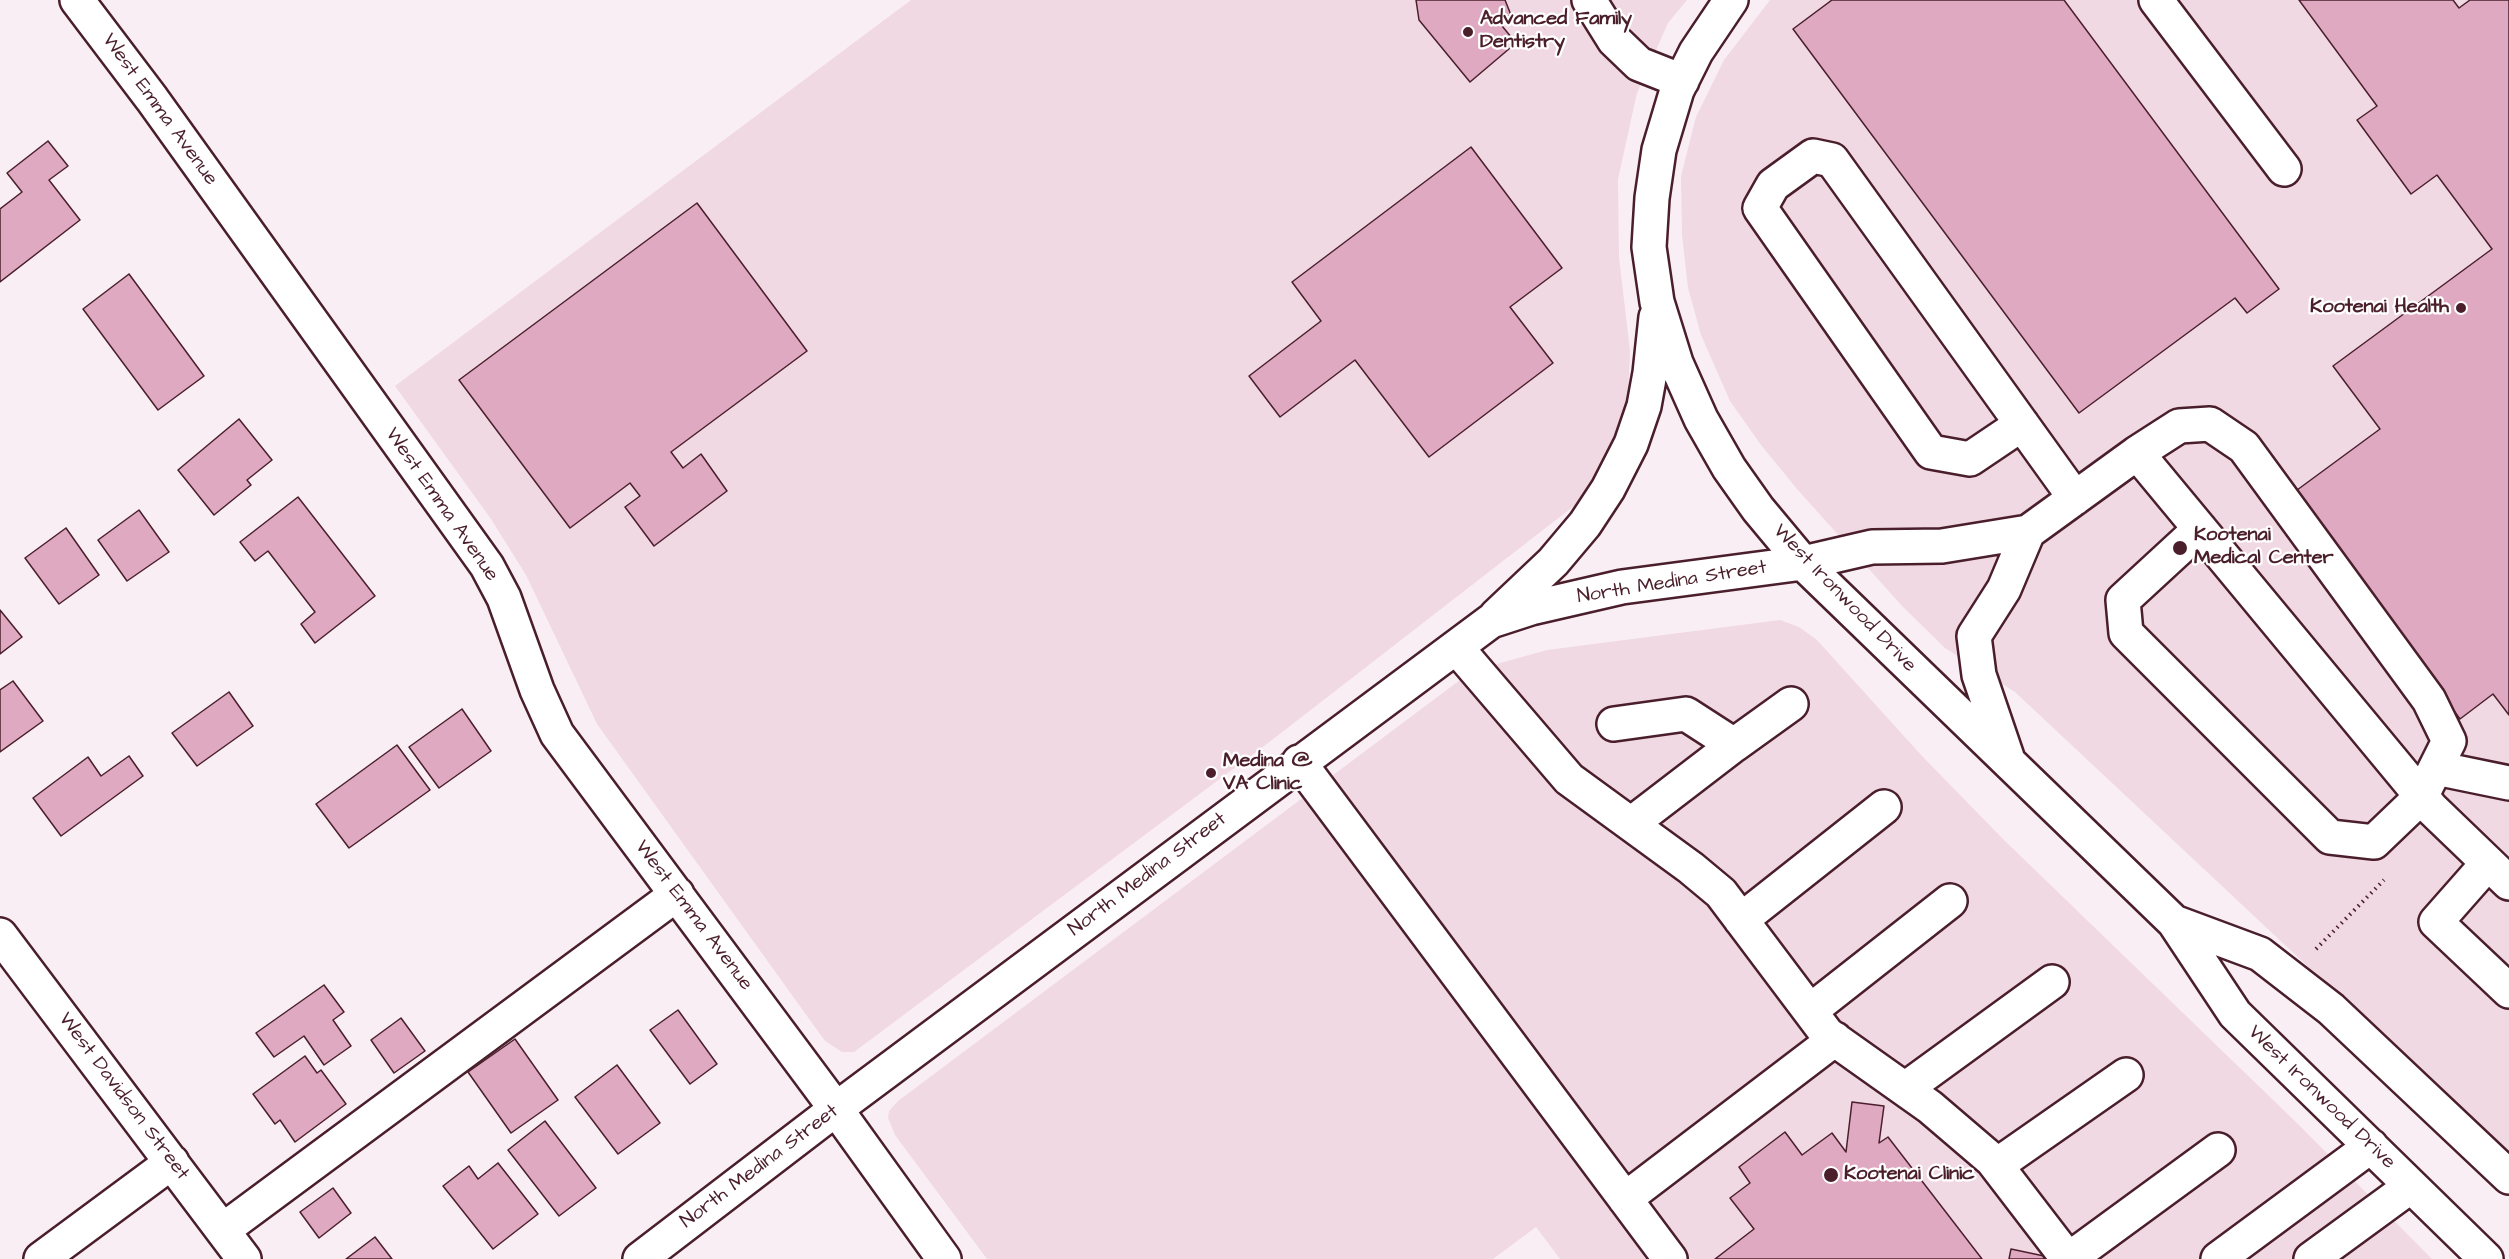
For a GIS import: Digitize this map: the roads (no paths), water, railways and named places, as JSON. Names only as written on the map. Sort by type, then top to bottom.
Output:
[{"type":"street","name":"West Emma Avenue","points":[[77,0],[166,119],[487,566],[504,598],[537,690],[557,734],[836,1109],[944,1259]]},
{"type":"street","points":[[1589,0],[1614,40],[1639,64],[1682,81]]},
{"type":"street","name":"West Ironwood Drive","points":[[1731,0],[1696,52],[1682,81],[1659,150],[1652,198],[1649,247],[1657,302],[1676,363],[1701,418],[1729,468],[1752,501],[1803,563],[2174,922],[2235,1014],[2486,1259]]},
{"type":"street","points":[[2156,0],[2284,169]]},
{"type":"street","points":[[2022,424],[1970,459],[1930,452],[1760,208],[1773,185],[1813,156],[1832,160],[2022,424],[2075,498]]},
{"type":"street","points":[[1491,621],[1553,562],[1585,524],[1623,462],[1644,406],[1650,373],[1657,302]]},
{"type":"street","points":[[2010,764],[1979,675],[1974,636],[2004,589],[2028,532],[2137,453],[2179,426],[2210,424],[2244,447],[2429,699],[2450,741],[2421,796],[2374,842],[2330,837],[2126,633],[2123,600],[2200,529]]},
{"type":"street","points":[[2137,453],[2421,796],[2499,873],[2436,922],[2509,991]]},
{"type":"street","name":"North Medina Street","points":[[640,1259],[836,1109],[1491,621],[1531,608],[1622,587],[1803,563],[1872,547],[1942,546],[2028,532]]},
{"type":"street","points":[[1456,647],[1569,778],[1721,893],[1827,1034],[1965,1135],[1997,1165],[2069,1259],[2218,1150]]},
{"type":"street","points":[[1631,824],[1791,704]]},
{"type":"street","points":[[1614,724],[1686,714],[1734,745]]},
{"type":"street","points":[[1299,762],[1670,1259]]},
{"type":"street","points":[[2436,768],[2509,783]]},
{"type":"street","points":[[1741,920],[1884,807]]},
{"type":"street","points":[[223,1230],[677,894]]},
{"type":"street","points":[[1810,1011],[1950,901]]},
{"type":"street","name":"West Ironwood Drive","points":[[2174,922],[2260,954],[2331,1009],[2509,1177]]},
{"type":"street","name":"West Davidson Street","points":[[0,935],[244,1259]]},
{"type":"street","points":[[1905,1089],[2052,982]]},
{"type":"street","points":[[1625,1199],[1834,1040]]},
{"type":"street","points":[[1997,1165],[2126,1075]]},
{"type":"street","points":[[2218,1259],[2371,1146]]},
{"type":"street","points":[[41,1259],[172,1162]]},
{"type":"street","points":[[2311,1259],[2411,1186]]},
{"type":"place","name":"Advanced Family Dentistry","points":[[1468,32]]},
{"type":"place","name":"Kootenai Health","points":[[2461,308]]},
{"type":"place","name":"Kootenai Medical Center","points":[[2180,548]]},
{"type":"place","name":"Medina @ VA Clinic","points":[[1211,773]]},
{"type":"place","name":"Kootenai Clinic","points":[[1831,1175]]}]
